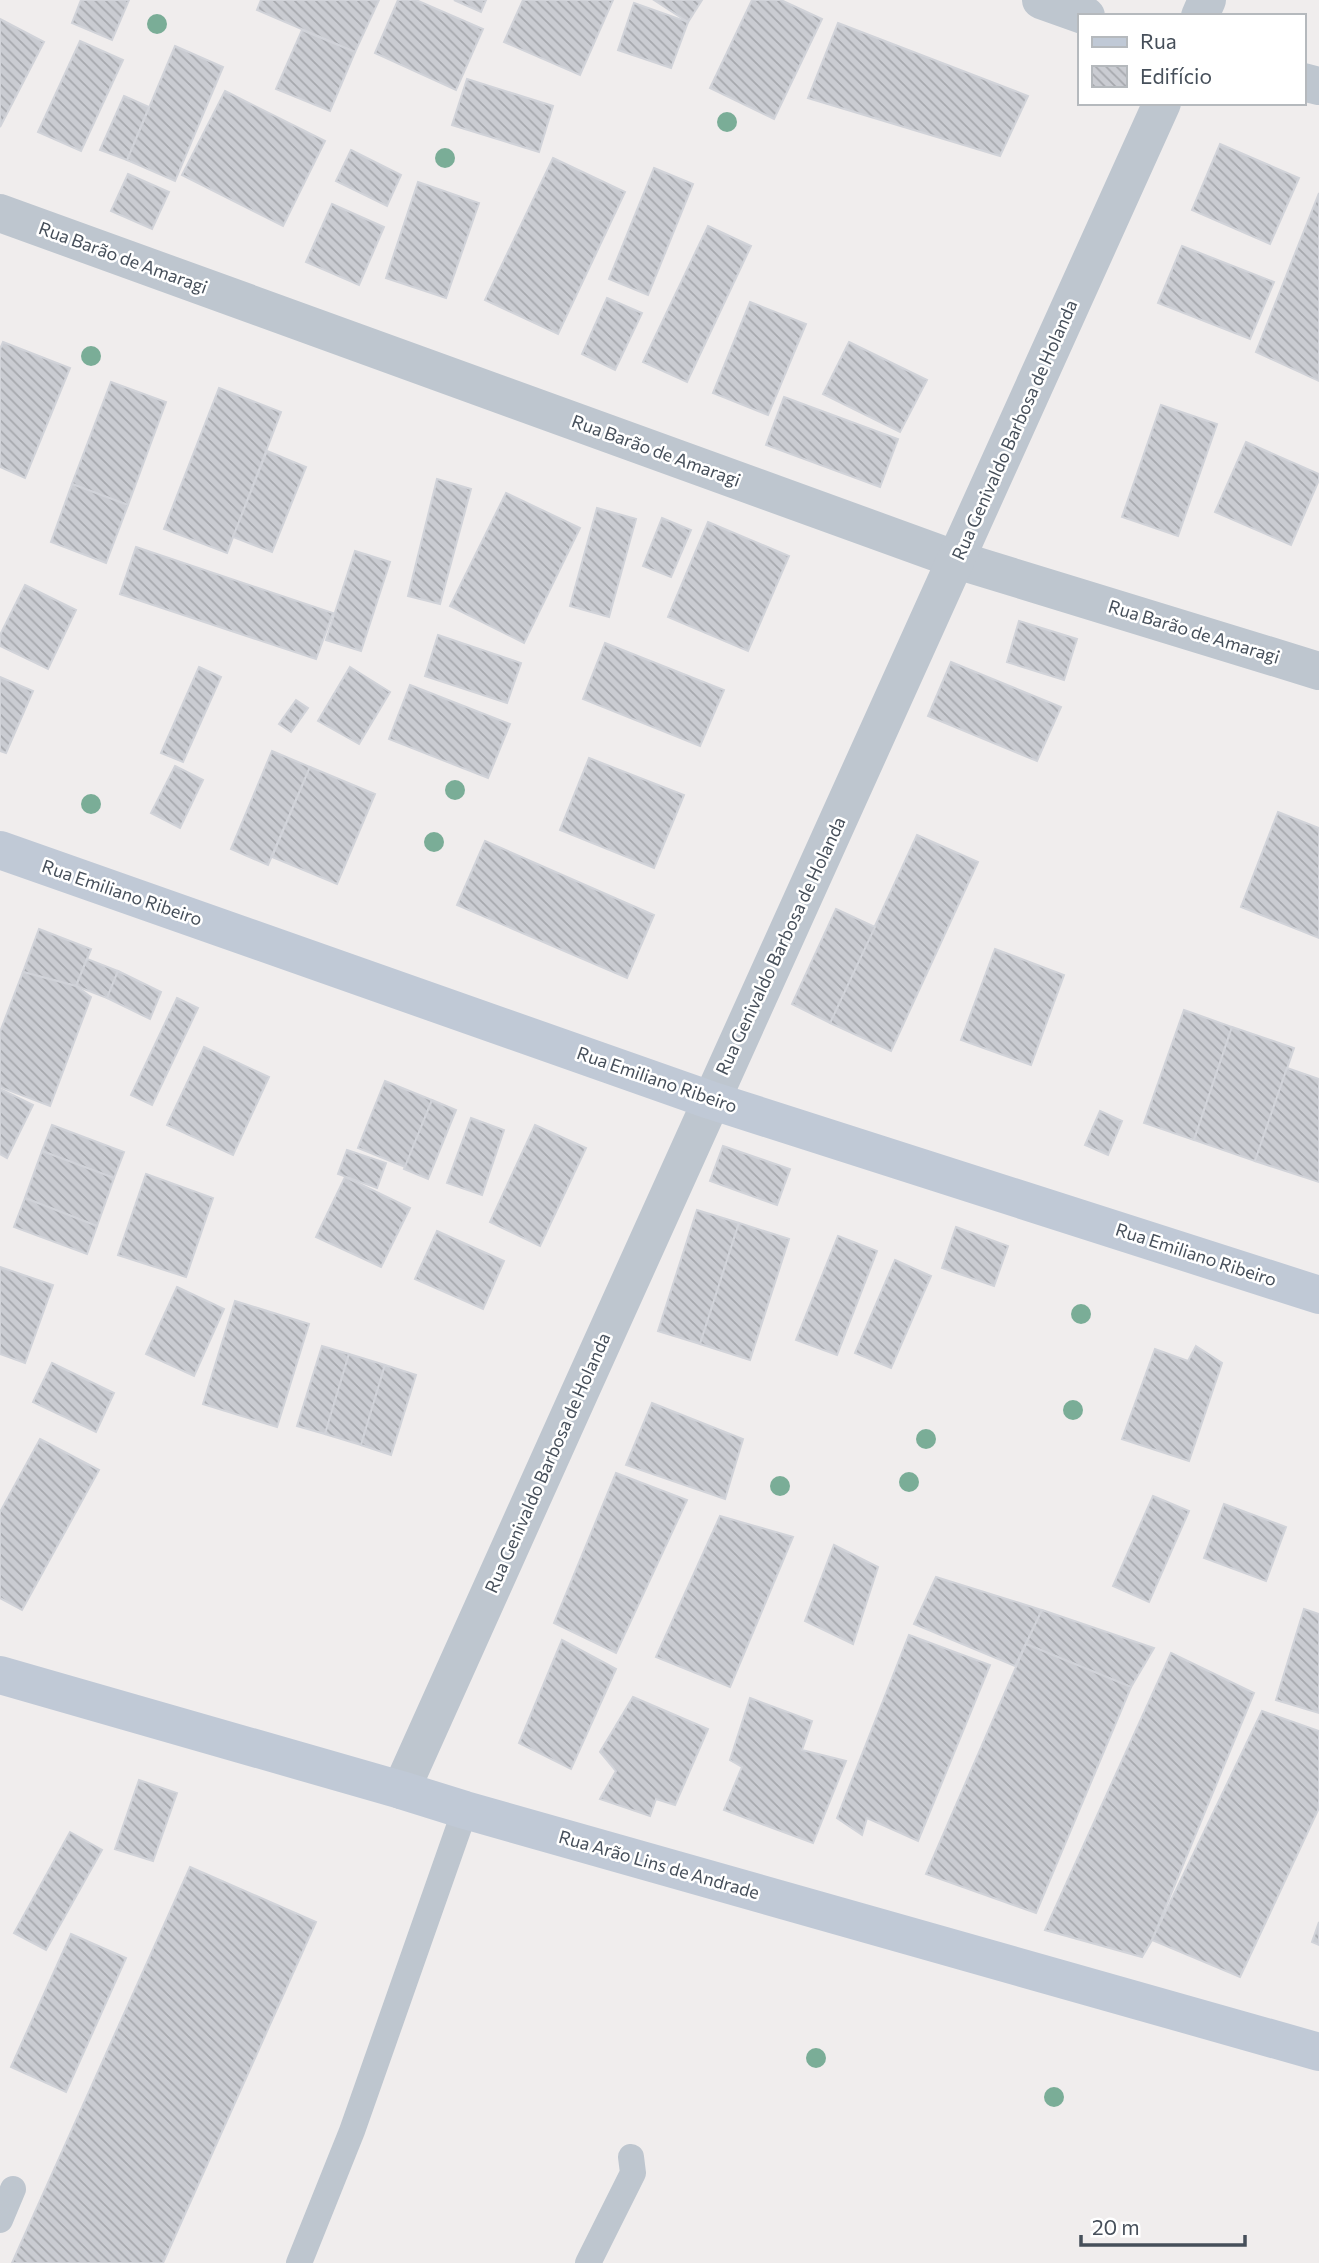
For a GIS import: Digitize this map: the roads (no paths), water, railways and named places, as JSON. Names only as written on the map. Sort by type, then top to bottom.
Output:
[{"type":"main road","name":"Rua Emiliano Ribeiro","points":[[0,850],[710,1100],[1319,1295]]},
{"type":"main road","name":"Rua Arão Lins de Andrade","points":[[0,1675],[1319,2052]]},
{"type":"street","points":[[1041,0],[1080,14]]},
{"type":"street","name":"Rua Genivaldo Barbosa de Holanda","points":[[401,1790],[1161,105]]},
{"type":"street","name":"Rua Barão de Amaragi","points":[[0,214],[957,560],[1319,671]]},
{"type":"lane","points":[[299,2263],[352,2131],[466,1810]]},
{"type":"lane","points":[[588,2263],[633,2173],[631,2157]]},
{"type":"lane","points":[[0,2220],[13,2189]]}]
